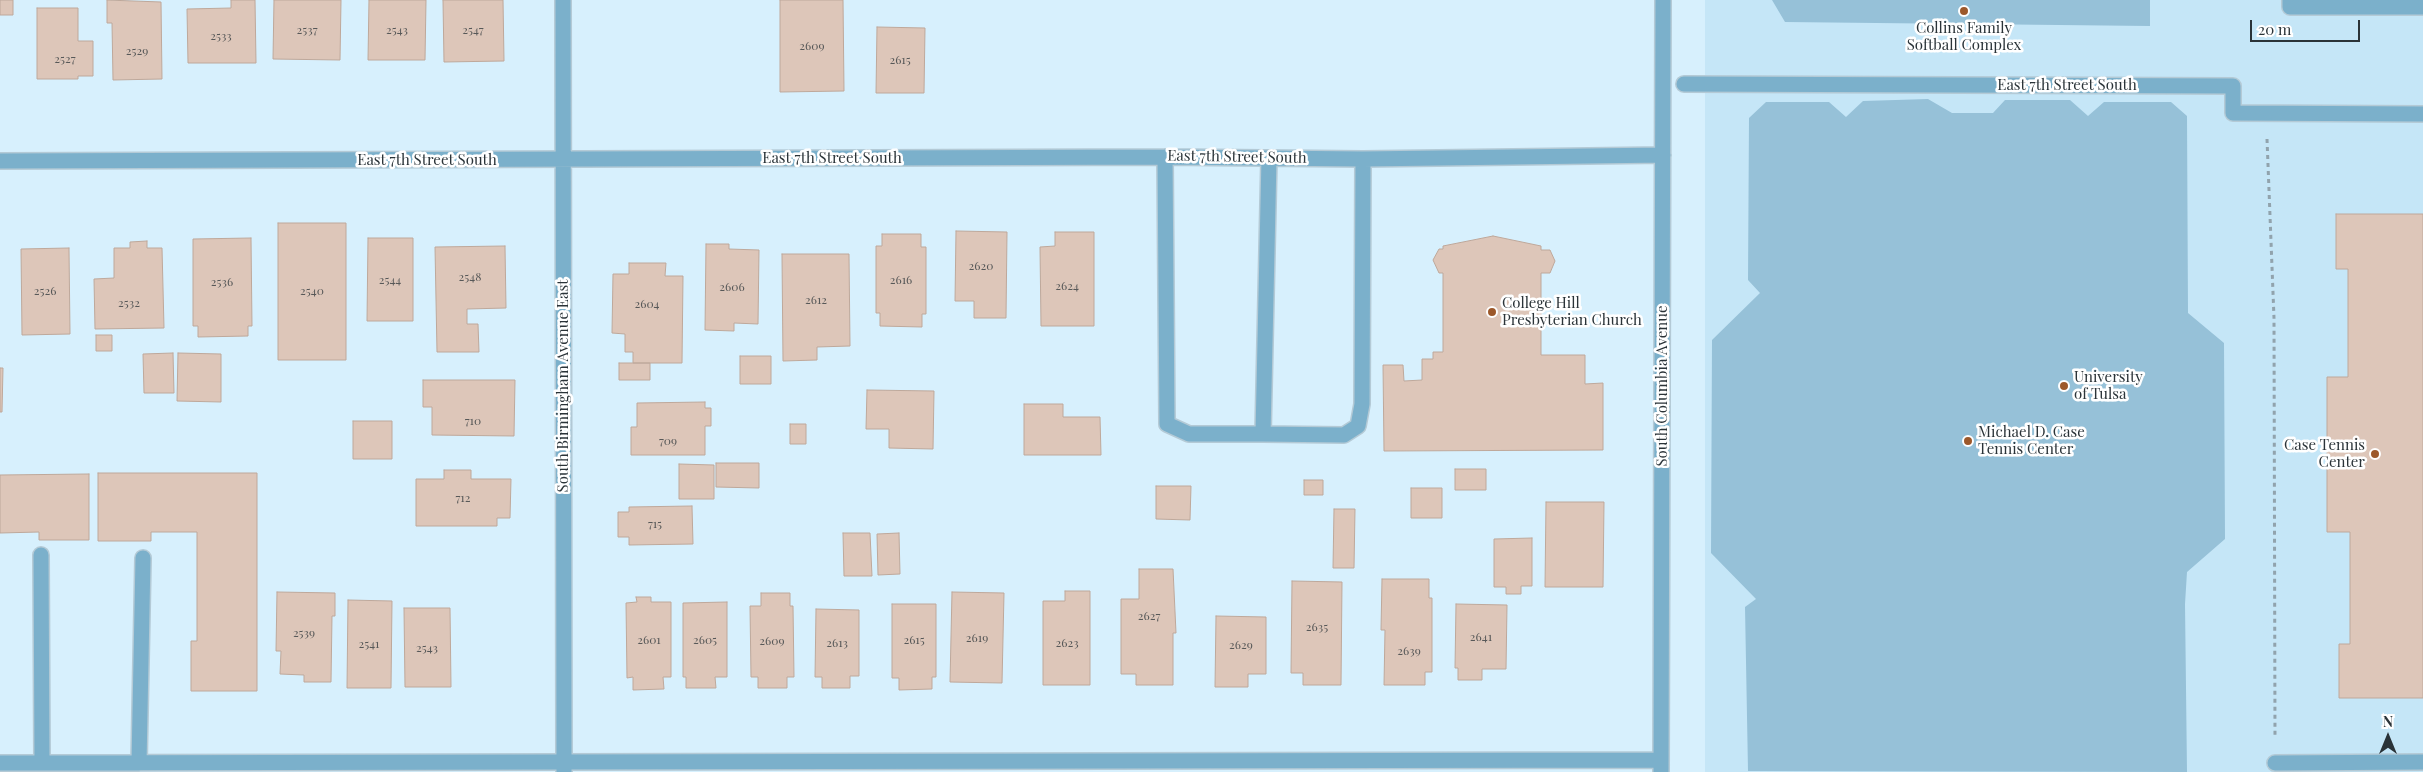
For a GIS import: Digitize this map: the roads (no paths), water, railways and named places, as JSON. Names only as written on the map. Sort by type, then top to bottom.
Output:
[{"type":"street","name":"South Birmingham Avenue East","points":[[563,0],[564,767]]},
{"type":"street","name":"South Columbia Avenue","points":[[1661,766],[1663,0]]},
{"type":"street","points":[[2290,0],[2290,7],[2423,7]]},
{"type":"street","name":"East 7th Street South","points":[[1684,84],[2233,86],[2233,113],[2423,114]]},
{"type":"street","name":"East 7th Street South","points":[[0,161],[1363,158],[1663,155]]},
{"type":"street","points":[[1165,157],[1167,424],[1189,434],[1344,435],[1358,426],[1362,404],[1363,158]]},
{"type":"street","points":[[1263,434],[1269,158]]},
{"type":"street","points":[[41,556],[42,763]]},
{"type":"street","points":[[139,763],[143,558]]},
{"type":"street","points":[[2276,763],[2423,762]]},
{"type":"street","points":[[0,763],[139,763],[205,768],[1661,766]]},
{"type":"place","name":"Collins Family Softball Complex","points":[[1964,11]]},
{"type":"place","name":"College Hill Presbyterian Church","points":[[1492,312]]},
{"type":"place","name":"University of Tulsa","points":[[2064,386]]},
{"type":"place","name":"Michael D. Case Tennis Center","points":[[1968,441]]},
{"type":"place","name":"Case Tennis Center","points":[[2375,454]]}]
